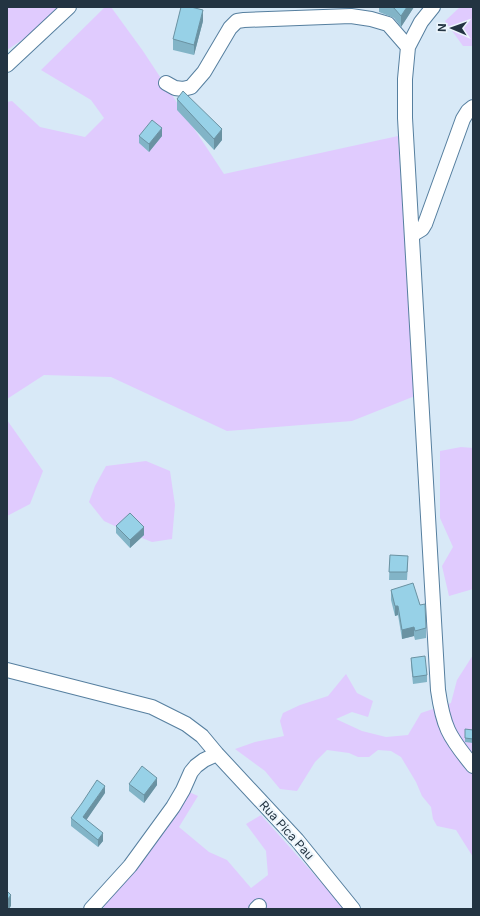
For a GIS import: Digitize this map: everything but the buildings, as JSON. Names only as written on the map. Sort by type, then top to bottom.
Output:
[{"type":"street","points":[[7,65],[69,7]]},
{"type":"street","points":[[433,7],[421,22],[408,47],[405,79],[405,118],[438,690],[441,711],[448,731],[458,748],[473,766]]},
{"type":"street","points":[[166,83],[175,88],[184,89],[191,87],[204,72],[230,28],[236,21],[351,16],[371,19],[388,24],[408,47]]},
{"type":"street","points":[[412,235],[422,229],[463,118],[473,107]]},
{"type":"street","name":"Rua Pica Pau","points":[[7,670],[152,707],[186,724],[202,736],[297,840],[353,909]]},
{"type":"street","points":[[92,909],[130,866],[173,807],[191,772],[204,760],[217,754]]},
{"type":"shaded area","points":[[7,7],[60,7],[34,32],[7,50]]},
{"type":"shaded area","points":[[105,7],[111,7],[143,51],[224,174],[398,136],[415,396],[352,421],[227,431],[111,377],[44,375],[7,399],[7,102],[12,101],[40,127],[85,137],[104,118],[91,100],[41,70]]},
{"type":"shaded area","points":[[460,7],[473,7],[473,46],[463,46],[445,21]]},
{"type":"shaded area","points":[[7,420],[43,471],[30,504],[7,516]]},
{"type":"shaded area","points":[[461,447],[473,448],[473,589],[449,596],[442,566],[453,547],[440,518],[440,451]]},
{"type":"shaded area","points":[[146,461],[170,471],[175,505],[172,539],[152,542],[132,534],[104,521],[89,502],[95,486],[106,466]]},
{"type":"shaded area","points":[[473,655],[473,857],[456,830],[437,826],[433,819],[431,807],[422,796],[416,782],[401,757],[391,751],[378,750],[369,757],[358,757],[349,753],[327,750],[315,762],[297,791],[280,789],[265,771],[235,749],[255,742],[284,736],[280,721],[283,713],[300,705],[328,696],[346,674],[357,693],[373,701],[368,717],[352,712],[336,719],[362,731],[386,737],[408,735],[421,713],[451,703],[457,680]]},
{"type":"shaded area","points":[[189,792],[198,796],[179,827],[209,852],[227,860],[251,888],[268,875],[266,851],[246,824],[261,815],[345,909],[104,909],[104,902]]}]
